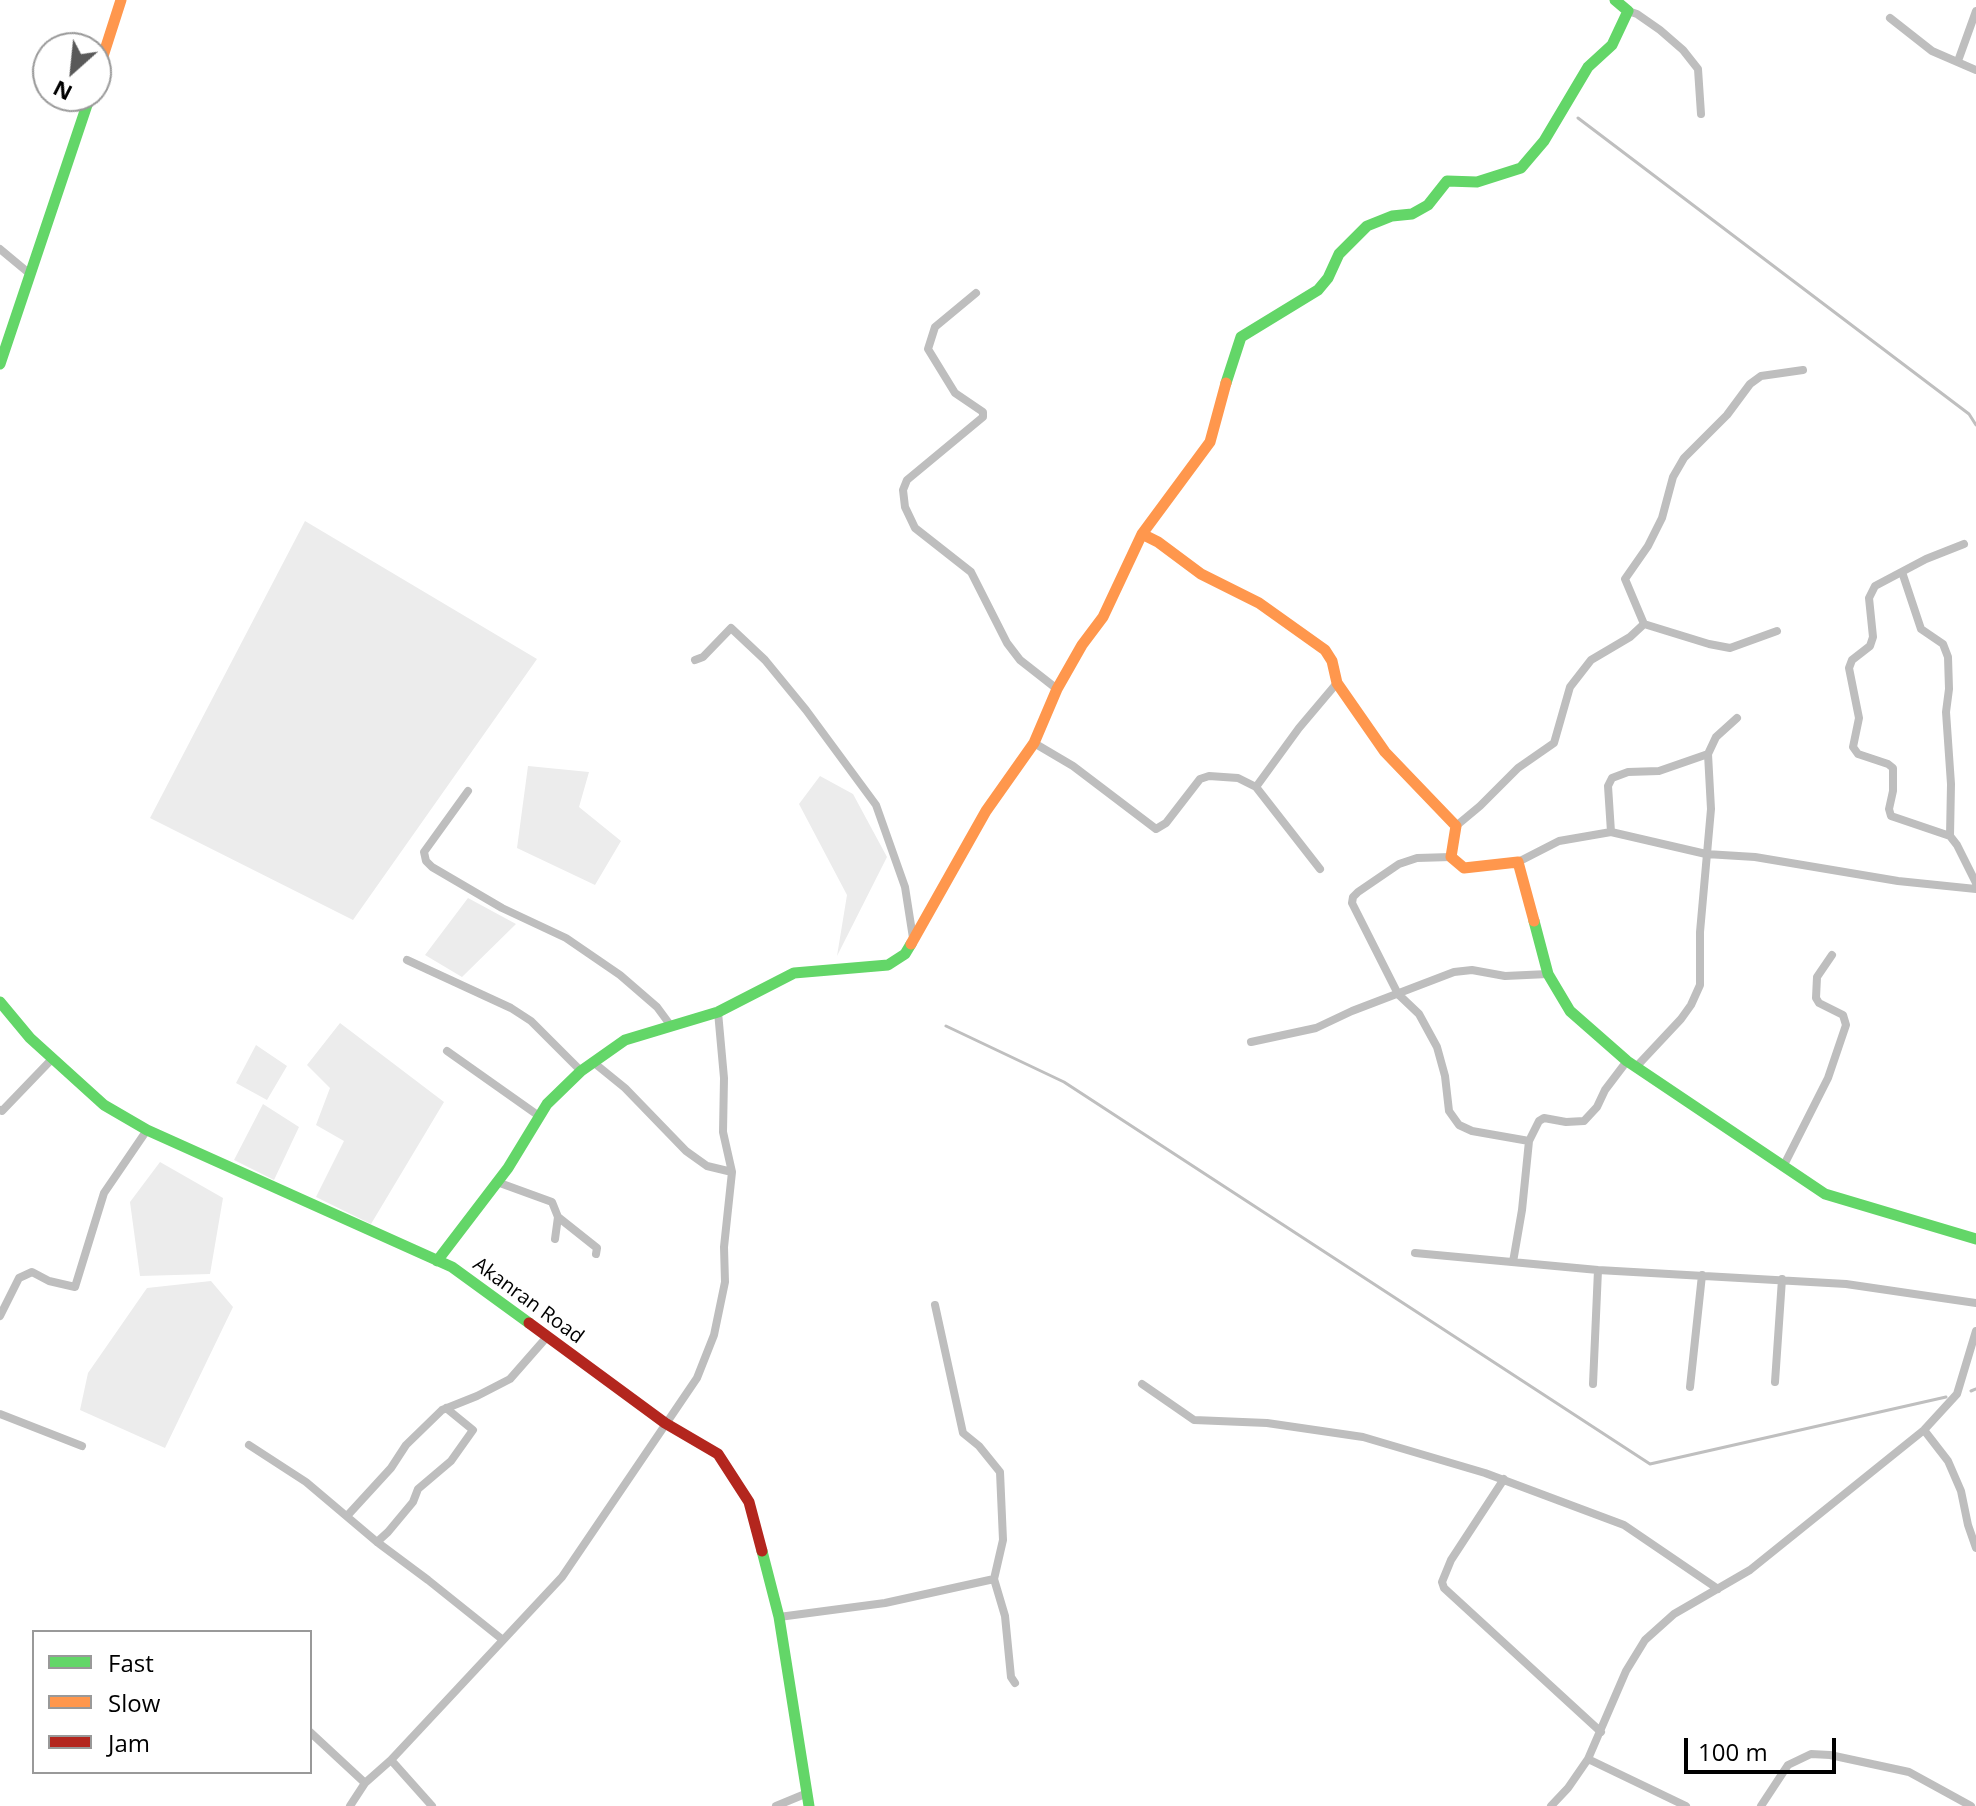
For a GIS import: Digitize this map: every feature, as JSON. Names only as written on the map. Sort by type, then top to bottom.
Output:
[{"type":"street","points":[[111,32],[121,0]]},
{"type":"street","points":[[1615,0],[1660,30],[1683,50],[1698,69],[1701,114]]},
{"type":"street","points":[[437,1261],[497,1182],[547,1104],[581,1071],[625,1040],[718,1012],[794,973],[888,965],[905,954],[986,811],[1034,743],[1057,689],[1082,645],[1103,617],[1142,534],[1210,442],[1241,337],[1318,290],[1328,278],[1339,254],[1367,226],[1420,210],[1428,205],[1447,181],[1477,182],[1521,168],[1544,141],[1588,67],[1612,45],[1628,11]]},
{"type":"street","points":[[1958,61],[1976,11]]},
{"type":"street","points":[[1890,18],[1922,44],[1976,70]]},
{"type":"street","points":[[0,364],[85,112]]},
{"type":"street","points":[[0,249],[30,274]]},
{"type":"street","points":[[976,293],[935,327],[928,349],[955,393],[971,401],[983,412],[983,417],[907,480],[903,490],[905,507],[915,528],[971,572],[1007,643],[1020,660],[1057,689]]},
{"type":"street","points":[[1644,624],[1625,579],[1648,546],[1662,518],[1673,477],[1684,458],[1727,415],[1750,384],[1761,376],[1803,370]]},
{"type":"street","points":[[1142,534],[1201,574],[1259,603],[1325,650],[1332,661],[1337,683],[1385,752],[1456,826]]},
{"type":"street","points":[[1451,857],[1464,868],[1518,862],[1559,841],[1611,832],[1706,854],[1755,857],[1898,881],[1976,886],[1950,836],[1891,816],[1893,768],[1858,754],[1853,747],[1859,718],[1849,668],[1852,660],[1870,646],[1873,637],[1869,598],[1881,581],[1964,544]]},
{"type":"street","points":[[1902,572],[1921,629],[1943,644],[1948,657],[1946,712],[1951,784],[1950,836]]},
{"type":"street","points":[[1644,624],[1730,648],[1777,631]]},
{"type":"street","points":[[1451,857],[1456,826],[1518,768],[1554,743],[1555,730],[1570,687],[1591,660],[1630,637],[1644,624]]},
{"type":"street","points":[[695,660],[703,657],[731,628],[765,660],[806,710],[876,805],[905,887],[913,939]]},
{"type":"street","points":[[1256,787],[1337,683]]},
{"type":"street","points":[[1513,1262],[1529,1141],[1539,1121],[1544,1118],[1584,1121],[1591,1116],[1605,1090],[1681,1019],[1700,985],[1711,809],[1708,754],[1716,737],[1737,718]]},
{"type":"street","points":[[1034,743],[1073,766],[1156,829],[1166,823],[1200,779],[1209,776],[1238,778],[1256,787],[1320,869]]},
{"type":"street","points":[[1611,832],[1608,786],[1612,778],[1628,772],[1659,771],[1708,754]]},
{"type":"street","points":[[468,791],[424,852],[426,861],[502,908],[566,938],[620,975],[657,1007],[671,1026]]},
{"type":"street","points":[[1451,857],[1417,858],[1399,864],[1351,899],[1398,994],[1419,1014],[1437,1047],[1445,1076],[1449,1111],[1459,1125],[1472,1131],[1529,1141]]},
{"type":"street","points":[[1518,862],[1548,974],[1570,1011],[1631,1064],[1825,1194],[1976,1239]]},
{"type":"street","points":[[1783,1167],[1828,1078],[1846,1025],[1843,1015],[1819,1003],[1816,998],[1817,977],[1832,955]]},
{"type":"street","points":[[407,960],[531,1021],[581,1071]]},
{"type":"street","points":[[1251,1042],[1316,1028],[1454,972],[1472,970],[1505,976],[1548,974]]},
{"type":"street","name":"Akanran Road","points":[[0,1002],[52,1059],[104,1105],[147,1130],[452,1267],[665,1423],[718,1454],[749,1502],[779,1617],[807,1800]]},
{"type":"street","points":[[350,1806],[365,1783],[391,1760],[562,1577],[697,1378],[714,1335],[725,1282],[724,1247],[732,1172],[723,1132],[724,1078],[718,1012]]},
{"type":"street","points":[[447,1051],[539,1116]]},
{"type":"street","points":[[0,1110],[52,1059]]},
{"type":"street","points":[[593,1062],[625,1088],[686,1151],[707,1166],[732,1172]]},
{"type":"street","points":[[0,1316],[19,1278],[32,1272],[49,1281],[75,1287],[104,1193],[147,1130]]},
{"type":"street","points":[[497,1182],[552,1202],[558,1217],[555,1239]]},
{"type":"street","points":[[558,1217],[597,1248],[596,1254]]},
{"type":"street","points":[[1415,1253],[1598,1270],[1846,1284],[1976,1303]]},
{"type":"street","points":[[1593,1384],[1598,1270]]},
{"type":"street","points":[[1690,1387],[1702,1275]]},
{"type":"street","points":[[1775,1382],[1782,1279]]},
{"type":"street","points":[[935,1305],[963,1433],[979,1446],[1000,1472],[1003,1540],[994,1579],[1005,1616],[1011,1677],[1015,1683]]},
{"type":"street","points":[[1551,1806],[1588,1759],[1626,1671],[1645,1640],[1674,1614],[1750,1570],[1924,1430],[1957,1394],[1976,1331]]},
{"type":"street","points":[[347,1516],[391,1468],[406,1445],[446,1408],[510,1379],[546,1338]]},
{"type":"street","points":[[1142,1384],[1194,1420],[1267,1423],[1363,1437],[1504,1479],[1624,1525],[1718,1589]]},
{"type":"street","points":[[377,1542],[413,1502],[418,1489],[451,1461],[473,1430],[446,1408]]},
{"type":"street","points":[[0,1414],[82,1446]]},
{"type":"street","points":[[1924,1430],[1948,1461],[1961,1491],[1976,1548]]},
{"type":"street","points":[[249,1445],[306,1482],[503,1640]]},
{"type":"street","points":[[1504,1479],[1451,1560],[1442,1582],[1444,1588],[1601,1732]]},
{"type":"street","points":[[779,1617],[885,1603],[994,1579]]},
{"type":"street","points":[[312,1734],[365,1783]]},
{"type":"street","points":[[1761,1806],[1788,1765],[1811,1754],[1830,1755],[1909,1772],[1971,1806]]},
{"type":"street","points":[[1588,1759],[1686,1806]]},
{"type":"street","points":[[391,1760],[432,1806]]},
{"type":"street","points":[[776,1806],[807,1800]]},
{"type":"shaded area","points":[[305,521],[537,659],[353,920],[150,818]]},
{"type":"shaded area","points":[[528,766],[589,772],[579,807],[621,841],[595,885],[517,848]]},
{"type":"shaded area","points":[[820,776],[853,794],[887,857],[837,956],[847,895],[799,804]]},
{"type":"shaded area","points":[[468,898],[516,924],[462,977],[425,955]]},
{"type":"shaded area","points":[[340,1023],[444,1102],[371,1224],[316,1197],[344,1141],[316,1125],[330,1088],[307,1065]]},
{"type":"shaded area","points":[[256,1045],[287,1066],[267,1100],[236,1083]]},
{"type":"shaded area","points":[[263,1104],[299,1127],[274,1180],[234,1160]]},
{"type":"shaded area","points":[[160,1162],[223,1198],[210,1274],[140,1276],[130,1202]]},
{"type":"shaded area","points":[[211,1281],[233,1307],[165,1448],[80,1410],[88,1373],[147,1288]]},
{"type":"waterway","points":[[1578,118],[1969,414],[1976,425]]},
{"type":"waterway","points":[[946,1026],[1064,1082],[1650,1464],[1946,1397]]},
{"type":"waterway","points":[[1971,1391],[1976,1389]]},
{"type":"traffic: fast","points":[[1226,383],[1241,337],[1318,290],[1328,278],[1339,254],[1367,226],[1392,216],[1412,214],[1428,205],[1447,181],[1477,182],[1521,168],[1544,141],[1588,67],[1612,45],[1628,11],[1615,0]]},
{"type":"traffic: fast","points":[[0,364],[85,112]]},
{"type":"traffic: fast","points":[[1534,921],[1548,974],[1570,1011],[1627,1061],[1825,1194],[1976,1239]]},
{"type":"traffic: fast","points":[[437,1261],[508,1168],[547,1104],[581,1071],[625,1040],[718,1012],[794,973],[888,965],[905,954],[911,944]]},
{"type":"traffic: fast","points":[[0,1002],[30,1038],[104,1105],[147,1130],[452,1267],[529,1323]]},
{"type":"traffic: fast","points":[[762,1551],[779,1617],[809,1806]]},
{"type":"traffic: slow","points":[[111,32],[121,0]]},
{"type":"traffic: slow","points":[[911,944],[986,811],[1034,743],[1057,689],[1082,645],[1103,617],[1142,534],[1210,442],[1226,383]]},
{"type":"traffic: slow","points":[[1142,534],[1201,574],[1259,603],[1325,650],[1332,661],[1337,683],[1385,752],[1456,826],[1451,857],[1464,868],[1518,862],[1534,921]]},
{"type":"traffic: jam","points":[[529,1323],[665,1423],[718,1454],[749,1502],[762,1551]]}]
